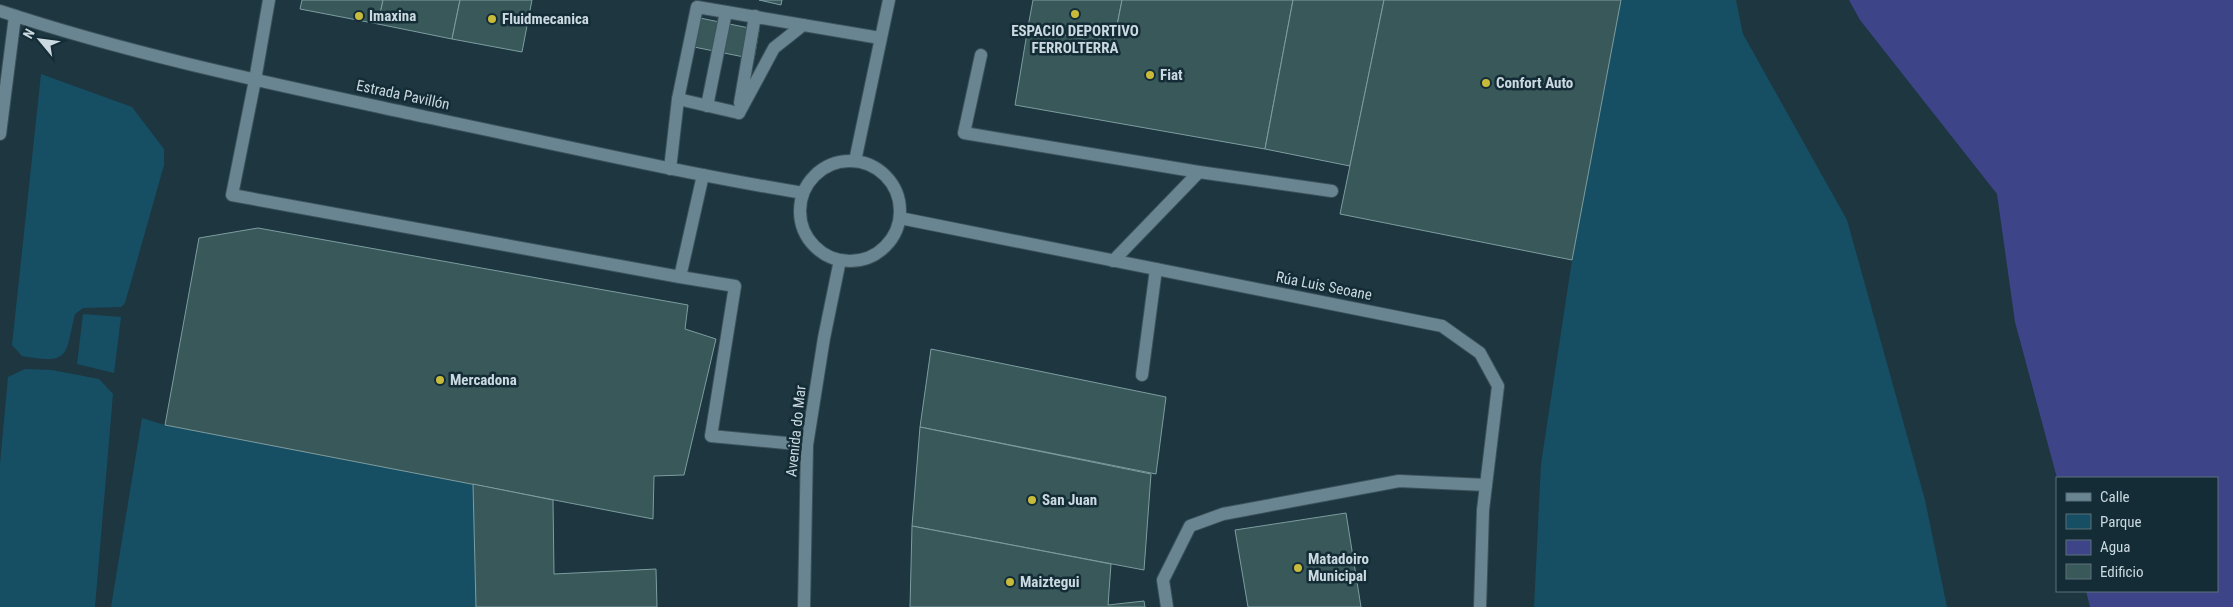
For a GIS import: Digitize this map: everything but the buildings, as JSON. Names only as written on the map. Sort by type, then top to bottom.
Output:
[{"type":"street","points":[[269,0],[256,80],[232,195],[735,286],[711,436],[807,445]]},
{"type":"street","points":[[855,161],[888,0]]},
{"type":"street","points":[[670,169],[678,99],[697,7],[880,38]]},
{"type":"street","name":"Estrada Pavillón","points":[[0,11],[135,50],[256,80],[670,169],[803,193]]},
{"type":"street","points":[[707,106],[726,12]]},
{"type":"street","points":[[0,134],[15,16]]},
{"type":"street","points":[[738,113],[755,16]]},
{"type":"street","points":[[738,113],[774,48],[803,25]]},
{"type":"street","points":[[981,55],[964,133],[1199,172],[1332,191]]},
{"type":"street","points":[[678,99],[738,113]]},
{"type":"street","points":[[855,161],[868,164],[882,172],[891,182],[900,205],[900,218],[892,239],[876,254],[857,261],[840,260],[824,254],[812,244],[804,229],[800,213],[803,193],[821,170],[836,163],[855,161]]},
{"type":"street","points":[[1113,261],[1199,172]]},
{"type":"street","points":[[680,277],[703,175]]},
{"type":"street","name":"Rúa Luis Seoane","points":[[900,218],[1442,326],[1480,353],[1498,386],[1486,485],[1480,607]]},
{"type":"street","name":"Avenida do Mar","points":[[804,607],[807,445],[824,338],[840,260]]},
{"type":"street","points":[[1142,375],[1156,269]]},
{"type":"street","points":[[1167,607],[1163,580],[1190,526],[1223,514],[1399,480],[1486,485]]},
{"type":"green space","points":[[1621,0],[1736,0],[1743,34],[1847,220],[1925,500],[1947,607],[1534,607],[1541,464],[1572,260]]},
{"type":"green space","points":[[41,74],[132,107],[164,149],[164,165],[125,303],[121,307],[83,308],[75,314],[67,348],[63,354],[50,359],[22,356],[12,345]]},
{"type":"green space","points":[[83,314],[121,317],[114,373],[77,364]]},
{"type":"green space","points":[[25,369],[52,370],[99,379],[113,394],[95,607],[0,607],[0,464],[8,377]]},
{"type":"green space","points":[[142,418],[165,425],[473,484],[476,607],[111,607]]},
{"type":"water","points":[[1849,0],[2233,0],[2233,607],[2090,607],[2086,592],[2218,592],[2218,477],[2057,477],[2015,322],[1997,194],[1860,20]]},
{"type":"place","name":"ESPACIO DEPORTIVO FERROLTERRA","points":[[1075,14]]},
{"type":"place","name":"Imaxina","points":[[359,16]]},
{"type":"place","name":"Fluidmecanica","points":[[492,19]]},
{"type":"place","name":"Fiat","points":[[1150,75]]},
{"type":"place","name":"Confort Auto","points":[[1486,83]]},
{"type":"place","name":"Mercadona","points":[[440,380]]},
{"type":"place","name":"San Juan","points":[[1032,500]]},
{"type":"place","name":"Matadoiro Municipal","points":[[1298,568]]},
{"type":"place","name":"Maiztegui","points":[[1010,582]]}]
